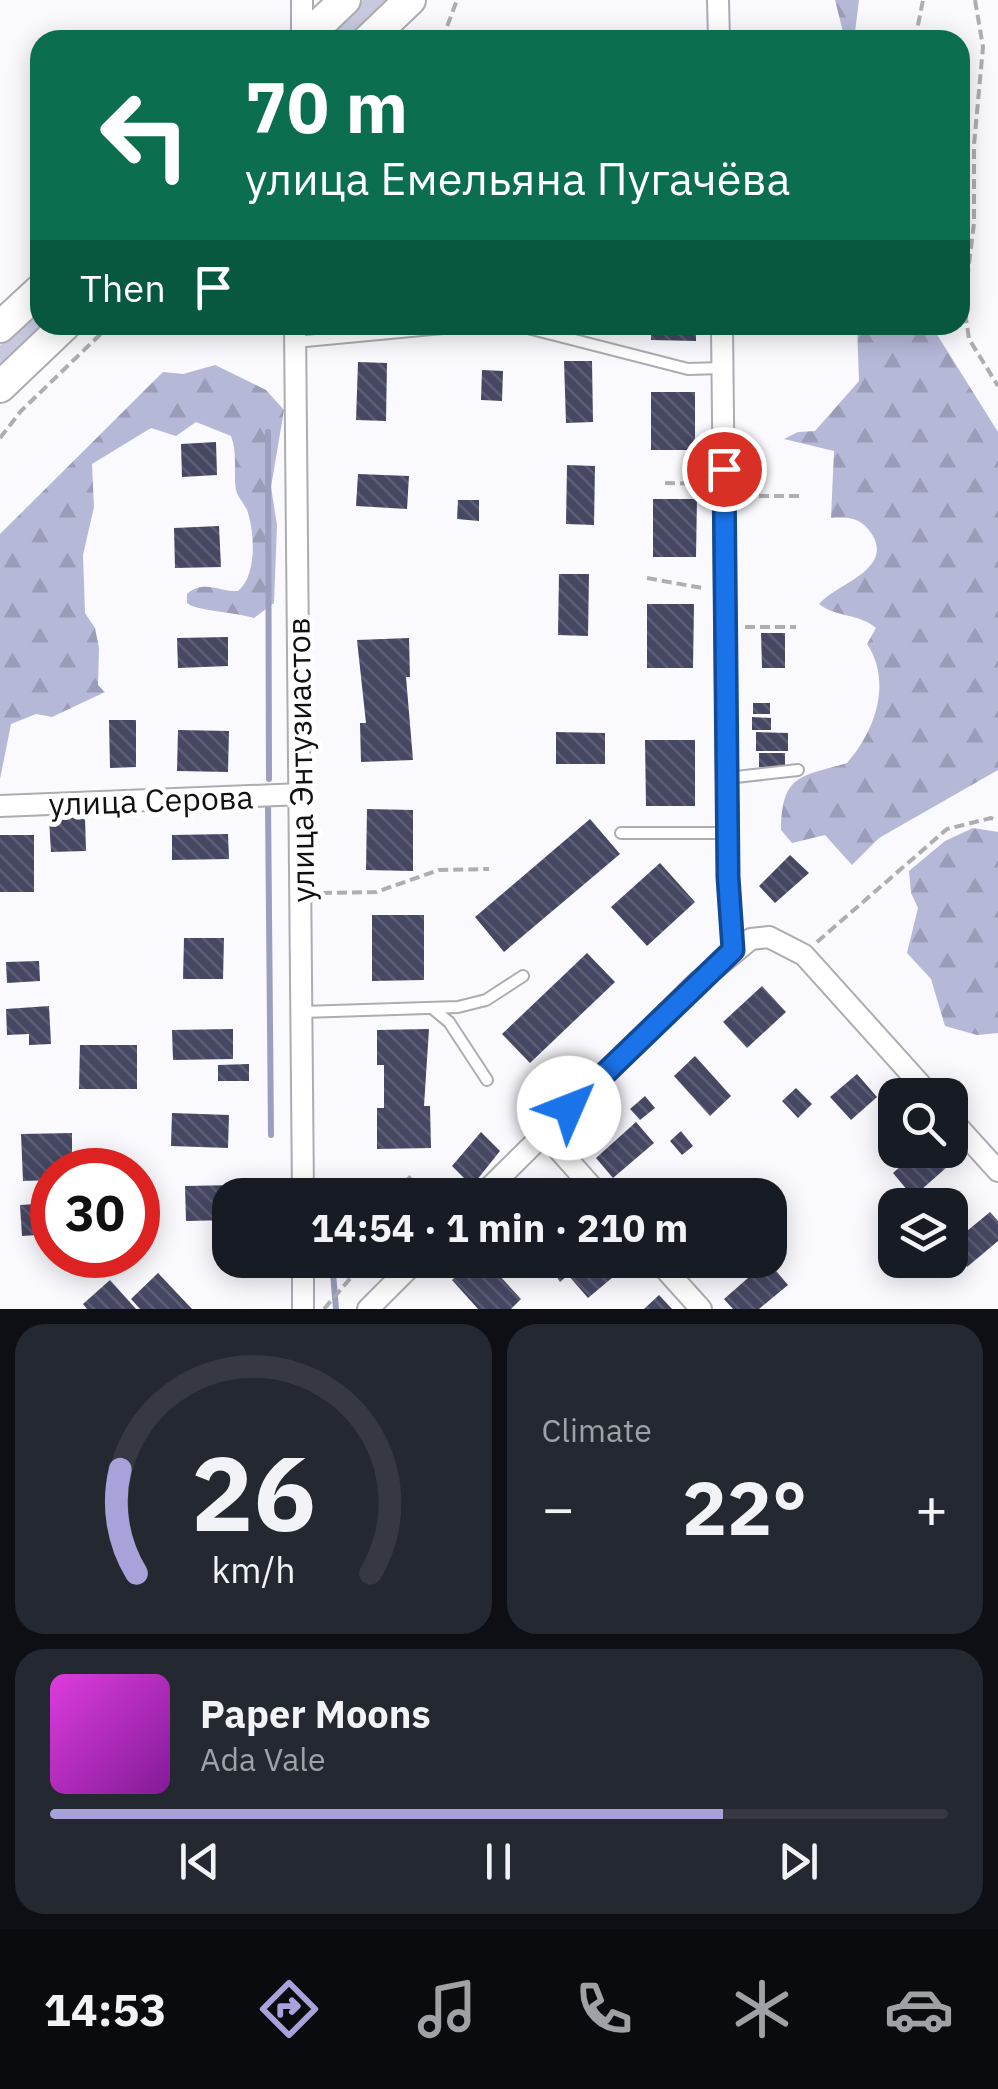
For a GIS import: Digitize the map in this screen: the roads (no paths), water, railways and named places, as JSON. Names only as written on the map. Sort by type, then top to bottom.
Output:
[{"type":"main road","points":[[313,30],[345,0]]},
{"type":"main road","points":[[378,30],[410,0]]},
{"type":"main road","points":[[0,327],[30,299]]},
{"type":"main road","points":[[0,387],[55,335]]},
{"type":"street","points":[[302,0],[302,30]]},
{"type":"street","points":[[718,0],[718,30]]},
{"type":"street","name":"улица Энтузиастов","points":[[294,335],[302,794],[303,1178]]},
{"type":"street","points":[[722,335],[726,778],[733,950]]},
{"type":"street","name":"улица Серова","points":[[0,806],[302,794]]},
{"type":"street","points":[[499,1178],[733,950],[751,939],[770,937],[804,955],[915,1078]]},
{"type":"street","points":[[544,1133],[584,1178]]},
{"type":"street","points":[[968,1138],[998,1171]]},
{"type":"street","points":[[303,1278],[303,1309]]},
{"type":"street","points":[[368,1309],[399,1278]]},
{"type":"street","points":[[674,1278],[701,1309]]},
{"type":"lane","points":[[555,335],[688,369],[722,368]]},
{"type":"lane","points":[[726,778],[798,770]]},
{"type":"lane","points":[[622,833],[727,833]]},
{"type":"lane","points":[[302,1012],[432,1008],[486,1000],[523,976]]},
{"type":"lane","points":[[432,1008],[449,1022],[486,1080]]},
{"type":"waterway","points":[[268,432],[269,779]]},
{"type":"waterway","points":[[268,803],[271,1135]]},
{"type":"waterway","points":[[333,1278],[336,1309]]}]
